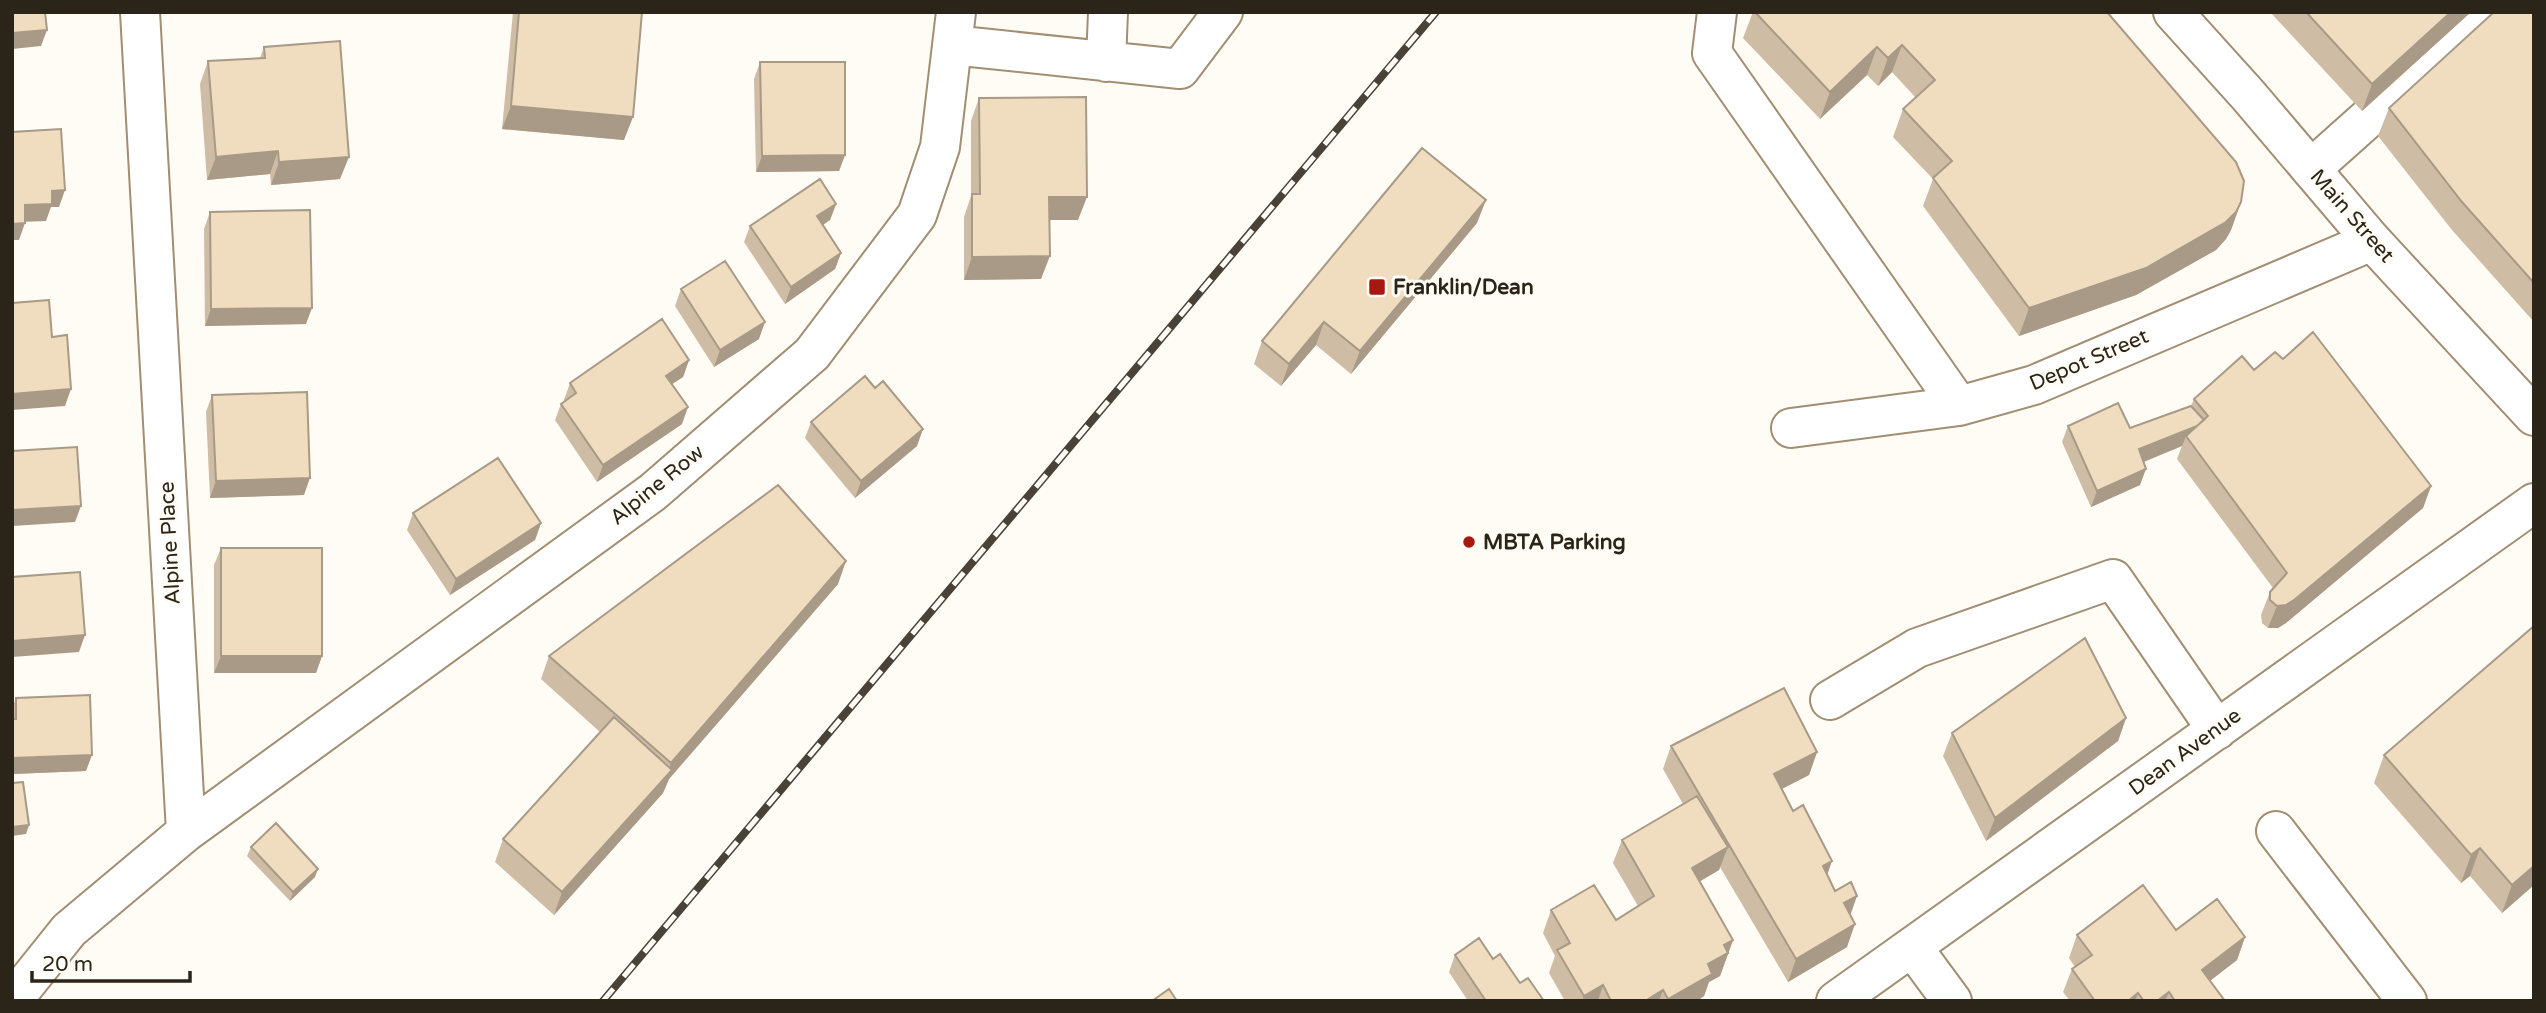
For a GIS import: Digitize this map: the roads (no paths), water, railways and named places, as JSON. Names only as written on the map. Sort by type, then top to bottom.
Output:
[{"type":"street","name":"Alpine Place","points":[[140,12],[186,832]]},
{"type":"street","points":[[1106,62],[1108,12]]},
{"type":"street","points":[[954,29],[1106,62],[1180,69],[1223,12]]},
{"type":"street","points":[[1717,12],[1712,53],[1959,406]]},
{"type":"street","name":"Main Street","points":[[2173,12],[2248,95],[2372,241],[2534,416]]},
{"type":"street","points":[[2311,169],[2487,12]]},
{"type":"street","name":"Alpine Row","points":[[186,832],[653,492],[811,354],[917,215],[940,147],[954,29]]},
{"type":"street","name":"Depot Street","points":[[1791,428],[1959,406],[2034,385],[2372,241]]},
{"type":"street","name":"Dean Avenue","points":[[1836,1001],[2534,503]]},
{"type":"street","points":[[1830,700],[1917,648],[2113,579],[2217,730]]},
{"type":"street","points":[[2276,831],[2407,1001]]},
{"type":"street","points":[[12,1001],[69,930],[186,832]]},
{"type":"street","points":[[1913,948],[1952,1001]]},
{"type":"railway","points":[[603,1001],[1436,12]]},
{"type":"place","name":"Franklin/Dean","points":[[1377,287]]},
{"type":"place","name":"MBTA Parking","points":[[1469,542]]}]
